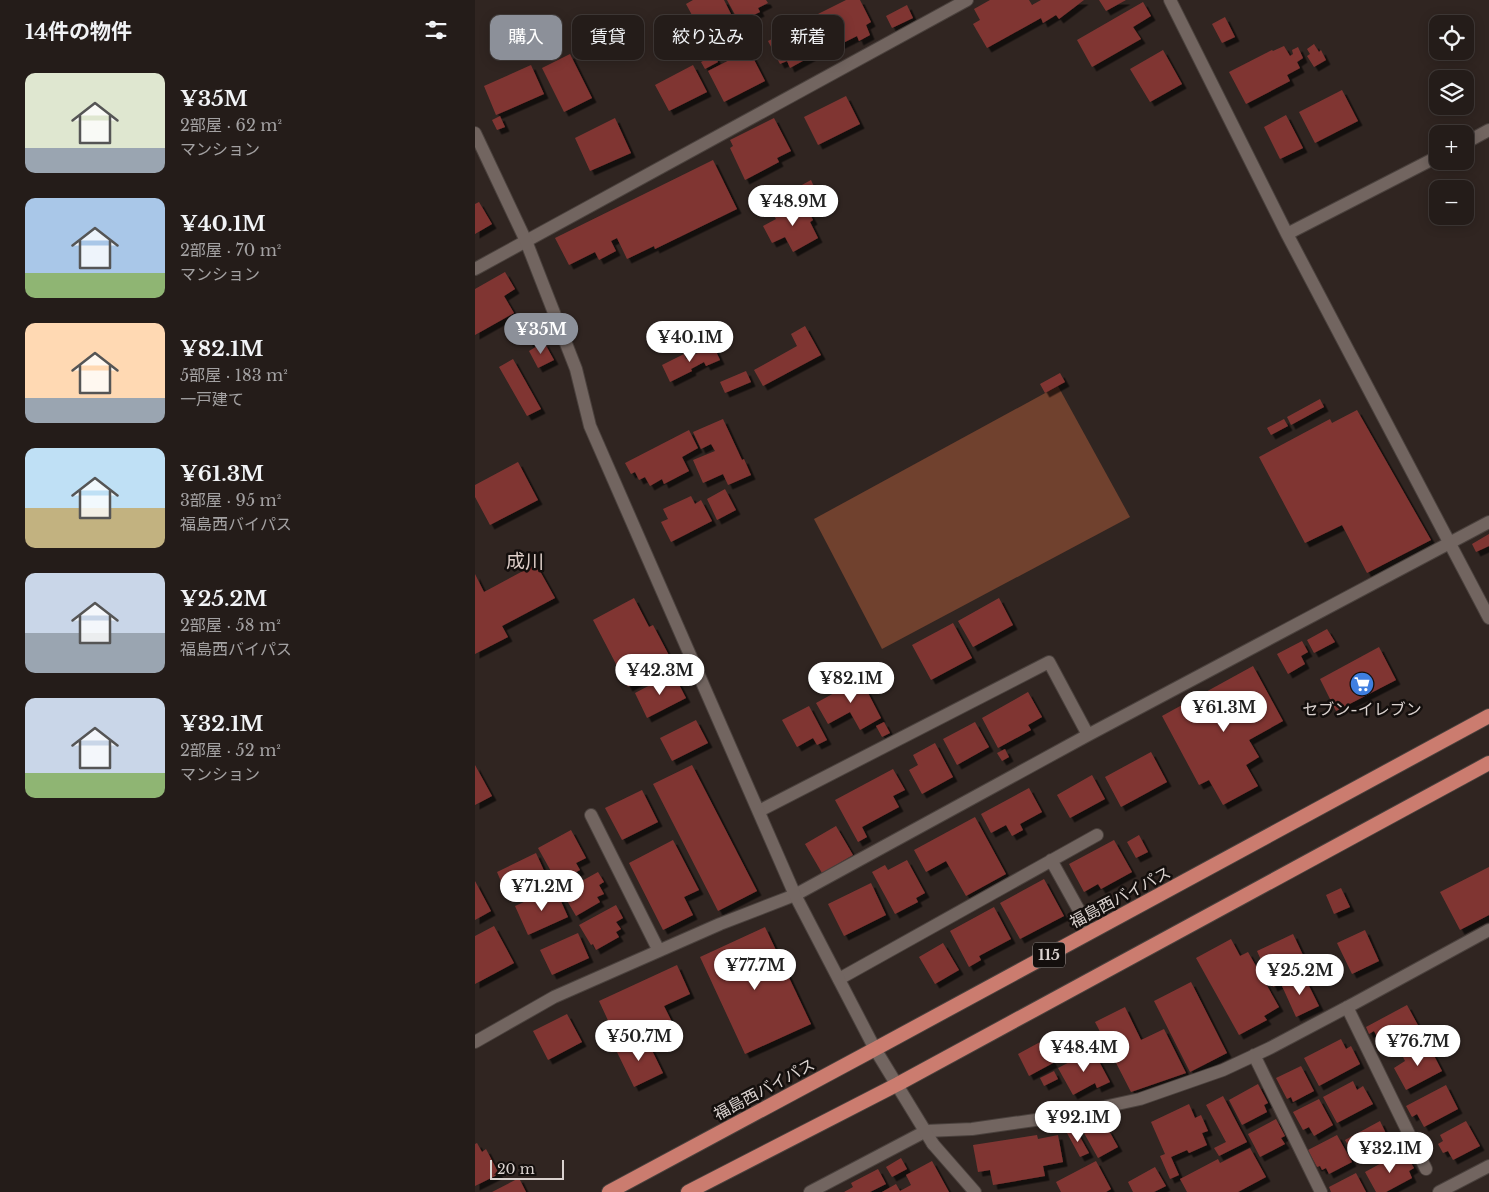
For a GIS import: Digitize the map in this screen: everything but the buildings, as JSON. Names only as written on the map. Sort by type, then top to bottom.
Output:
[{"type":"highway","name":"福島西バイパス","points":[[609,1192],[1489,716]]},
{"type":"highway","name":"115","points":[[688,1192],[898,1084],[1489,763]]},
{"type":"street","points":[[475,269],[967,0]]},
{"type":"street","points":[[1170,0],[1287,234],[1489,618]]},
{"type":"street","points":[[1474,138],[1489,130]]},
{"type":"street","points":[[475,133],[526,241],[576,369],[589,426],[795,895],[875,1049],[933,1144],[975,1192]]},
{"type":"street","points":[[1287,234],[1429,161]]},
{"type":"street","points":[[475,1042],[554,997],[720,924],[795,895],[1088,735],[1489,522]]},
{"type":"street","points":[[759,810],[1049,662],[1088,735]]},
{"type":"street","points":[[591,815],[659,950]]},
{"type":"street","points":[[839,979],[1097,835]]},
{"type":"street","points":[[1051,860],[1091,932]]},
{"type":"street","points":[[810,1192],[926,1131],[972,1129],[1063,1116],[1140,1099],[1223,1070],[1347,1007],[1489,930]]},
{"type":"street","points":[[1347,1007],[1426,1169]]},
{"type":"street","points":[[1254,1055],[1321,1192]]},
{"type":"street","points":[[1439,1192],[1462,1187],[1489,1166]]},
{"type":"shaded area","points":[[1058,386],[1130,517],[882,649],[814,519]]},
{"type":"place","name":"セブン-イレブン","points":[[1362,684]]},
{"type":"district","name":"成川","points":[[525,561]]}]
